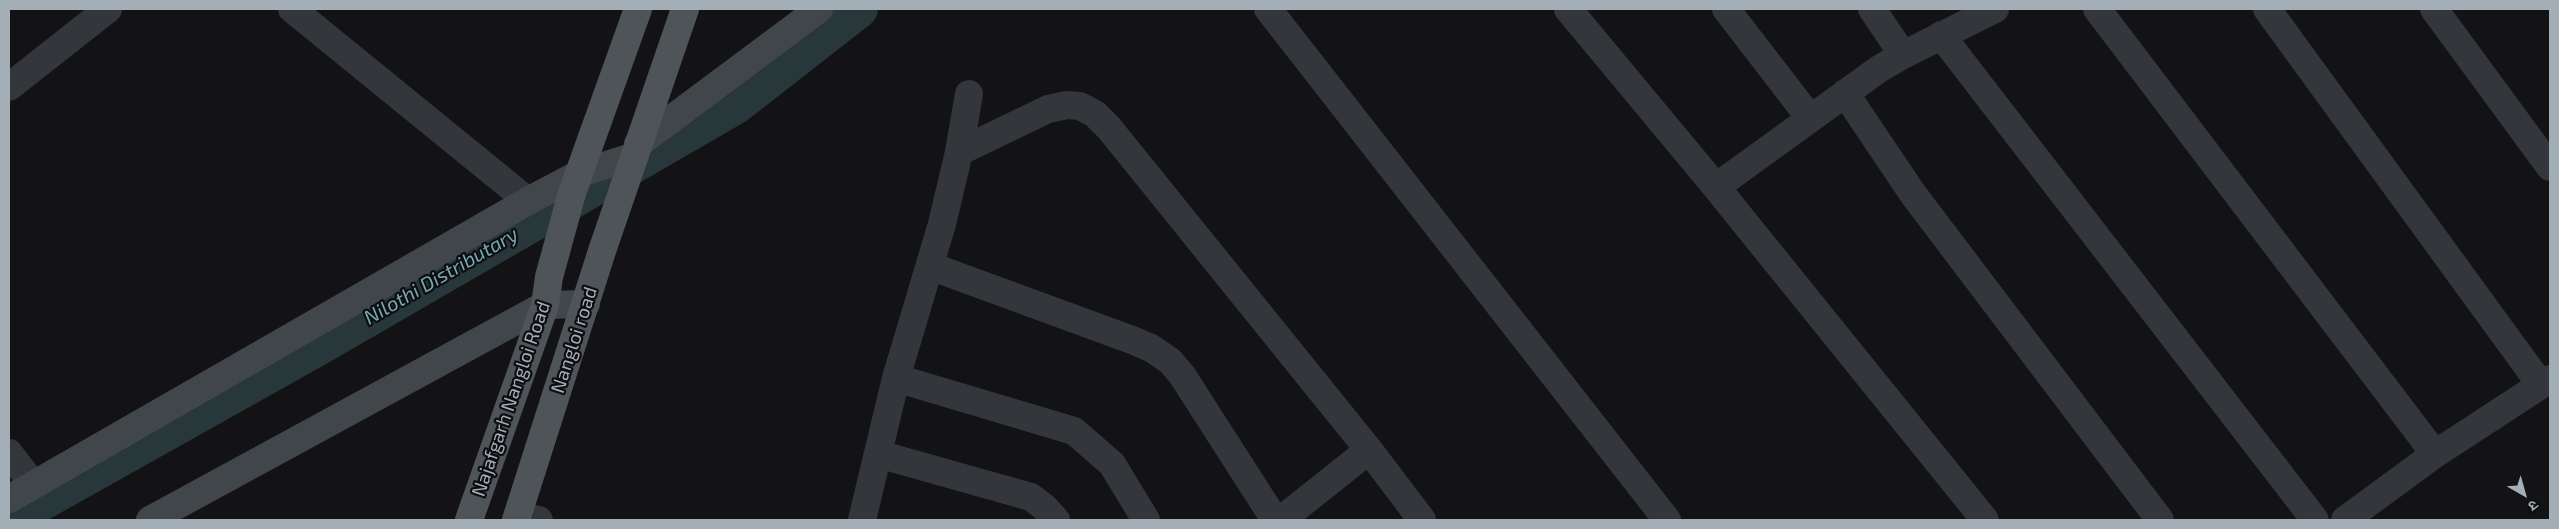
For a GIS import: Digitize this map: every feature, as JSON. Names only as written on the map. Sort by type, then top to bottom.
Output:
[{"type":"main road","points":[[576,183],[638,9]]},
{"type":"main road","points":[[635,154],[685,9]]},
{"type":"main road","name":"Nangloi road","points":[[524,518],[602,251],[635,154]]},
{"type":"main road","name":"Najafgarh Nangloi Road","points":[[469,520],[545,305],[550,277],[576,183]]},
{"type":"street","points":[[9,87],[108,9]]},
{"type":"street","points":[[292,9],[528,201]]},
{"type":"street","points":[[9,499],[528,201],[576,183],[635,154],[819,9]]},
{"type":"street","points":[[1268,9],[1666,520]]},
{"type":"street","points":[[1568,9],[1716,187],[1985,520]]},
{"type":"street","points":[[1726,9],[1810,118]]},
{"type":"street","points":[[1872,9],[1902,55]]},
{"type":"street","points":[[1716,187],[1845,93],[1902,55],[1995,9]]},
{"type":"street","points":[[2097,9],[2435,454]]},
{"type":"street","points":[[2267,9],[2546,382],[2435,454],[2345,520]]},
{"type":"street","points":[[2434,9],[2550,166]]},
{"type":"street","points":[[1941,35],[2315,520]]},
{"type":"street","points":[[1845,93],[1914,194],[2160,520]]},
{"type":"street","points":[[862,520],[896,378],[930,266],[960,152],[969,94]]},
{"type":"street","points":[[960,152],[1048,109],[1066,105],[1080,106],[1095,114],[1109,128],[1369,450],[1422,520]]},
{"type":"street","points":[[930,266],[1132,340],[1151,348],[1170,361],[1182,375],[1275,520]]},
{"type":"street","points":[[150,520],[545,305],[586,304]]},
{"type":"street","points":[[896,378],[1074,431],[1112,464],[1146,520]]},
{"type":"street","points":[[1281,520],[1369,450]]},
{"type":"street","points":[[9,453],[33,484]]},
{"type":"street","points":[[878,454],[1031,497],[1056,520]]},
{"type":"waterway","name":"Nilothi Distributary","points":[[9,520],[316,348],[736,105],[859,9]]}]
